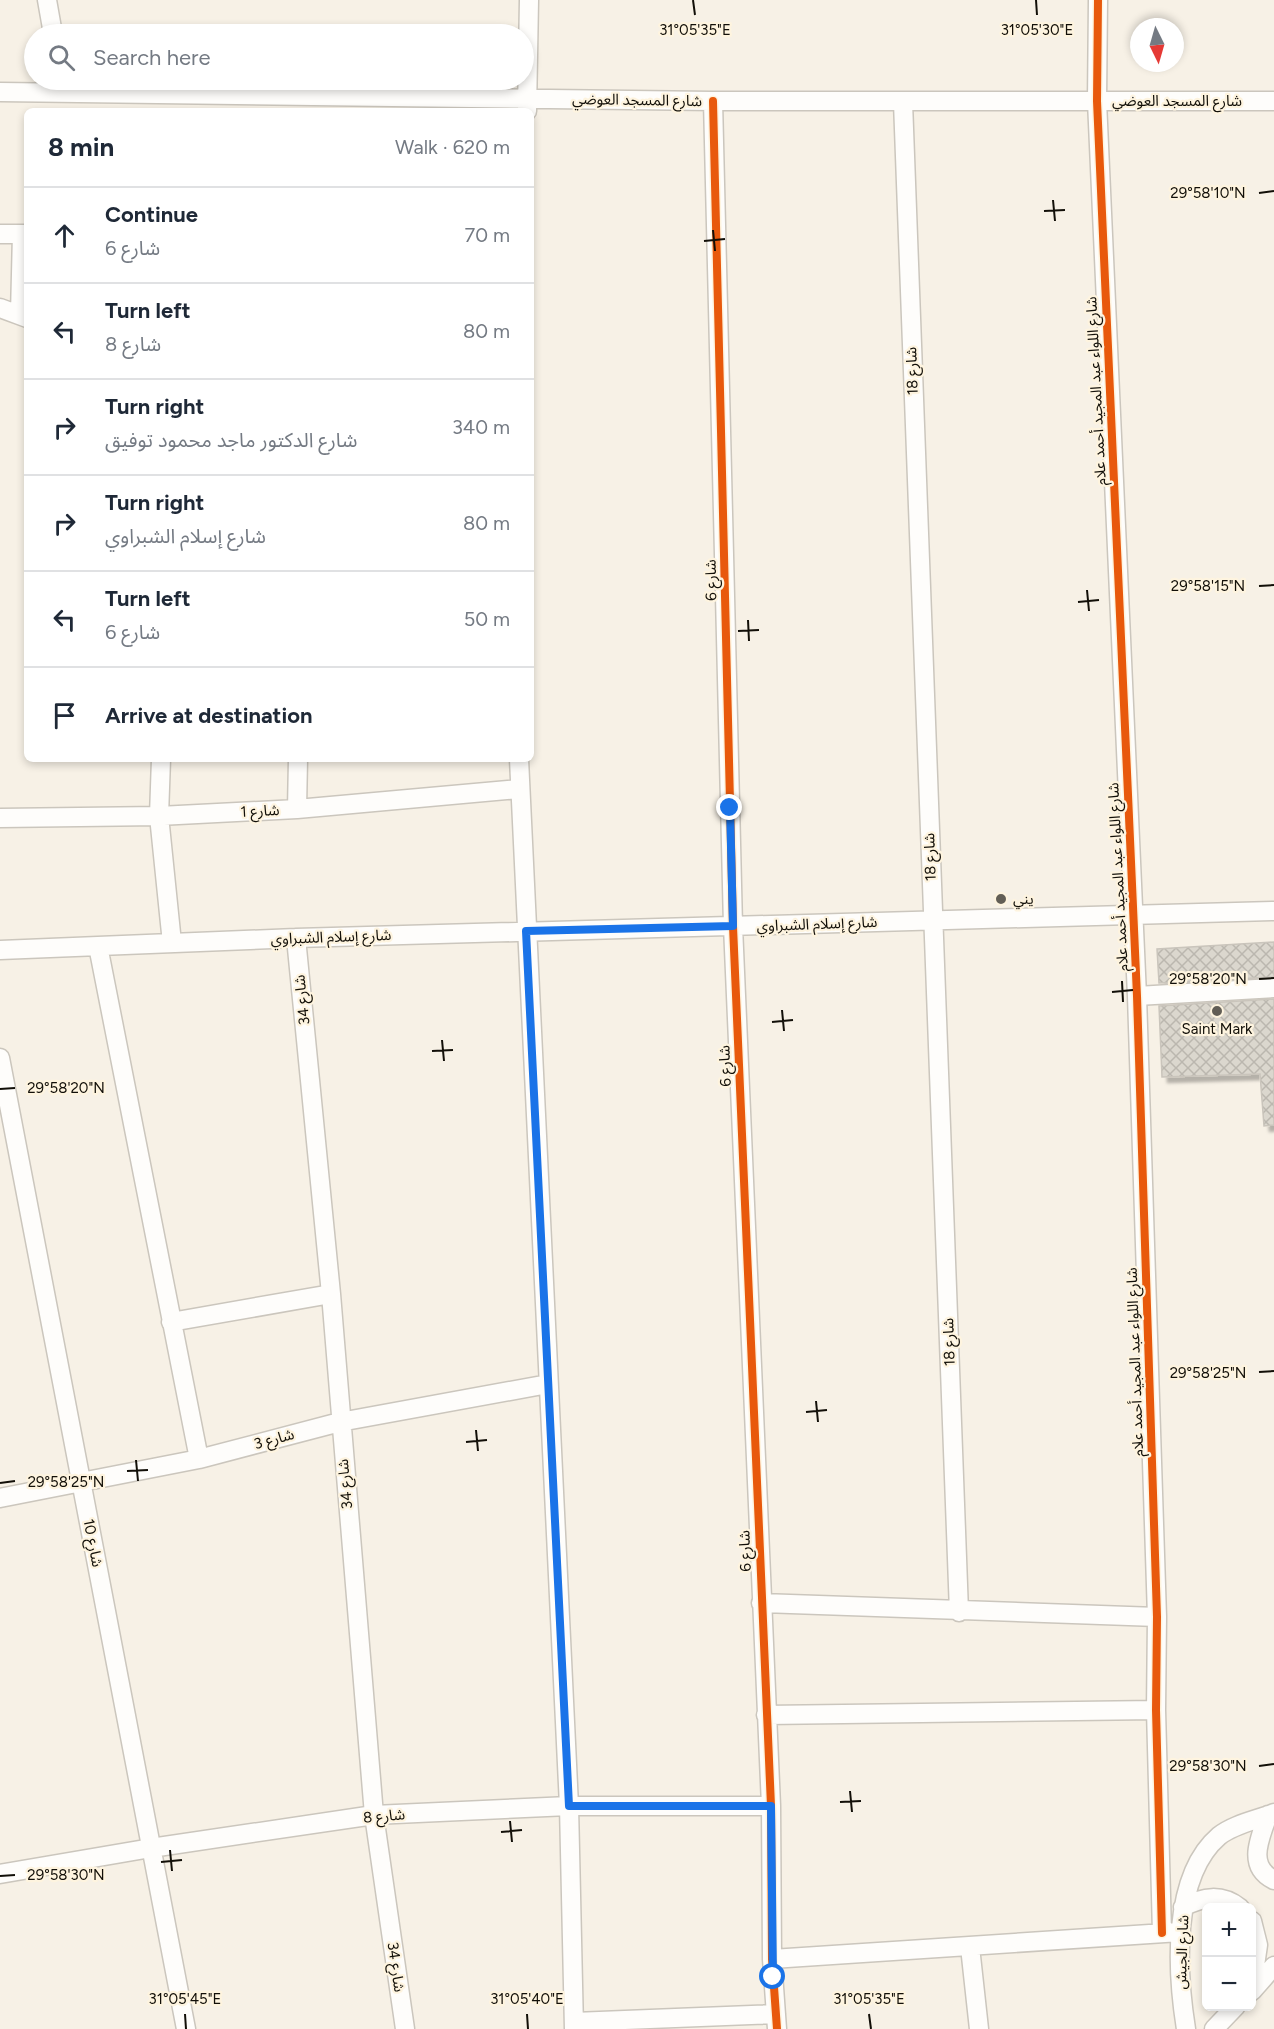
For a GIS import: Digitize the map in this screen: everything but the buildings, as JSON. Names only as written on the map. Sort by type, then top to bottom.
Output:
[{"type":"street","points":[[47,0],[51,24]]},
{"type":"street","points":[[529,0],[529,24]]},
{"type":"street","name":"شارع اللواء عبد المجيد أحمد علام","points":[[1098,0],[1097,101],[1137,996],[1157,1617],[1156,1710],[1171,1933]]},
{"type":"street","name":"شارع المسجد العوضي","points":[[0,92],[24,89]]},
{"type":"street","name":"شارع المسجد العوضي","points":[[183,90],[527,104],[713,101],[1274,101]]},
{"type":"street","name":"شارع 6","points":[[713,101],[733,926],[771,1806],[772,1959],[776,2022]]},
{"type":"street","name":"شارع 18","points":[[903,102],[959,1612]]},
{"type":"street","points":[[0,234],[24,234],[24,316],[0,308]]},
{"type":"street","points":[[161,762],[159,816],[172,943]]},
{"type":"street","points":[[297,809],[298,762]]},
{"type":"street","points":[[519,762],[569,1806],[574,2025],[776,2022]]},
{"type":"street","name":"شارع 1","points":[[0,818],[159,816],[297,809],[519,789]]},
{"type":"street","name":"شارع إسلام الشبراوي","points":[[0,950],[296,938],[1274,911]]},
{"type":"street","name":"شارع 34","points":[[296,938],[331,1294],[374,1815],[405,2029]]},
{"type":"street","points":[[98,946],[199,1459]]},
{"type":"street","points":[[1137,996],[1274,988]]},
{"type":"street","name":"شارع 10","points":[[0,1058],[186,2029]]},
{"type":"street","points":[[171,1322],[331,1294]]},
{"type":"street","name":"شارع 3","points":[[0,1498],[199,1459],[340,1422],[548,1384]]},
{"type":"street","points":[[761,1603],[959,1612],[1157,1617]]},
{"type":"street","points":[[766,1715],[1156,1710]]},
{"type":"street","name":"شارع 8","points":[[0,1874],[151,1848],[374,1815],[569,1806],[771,1806]]},
{"type":"street","points":[[1271,1814],[1256,1855],[1262,1871],[1274,1880]]},
{"type":"street","name":"شارع الجيش","points":[[1186,2029],[1171,1933],[1184,1907],[1199,1862],[1220,1835],[1271,1814]]},
{"type":"street","points":[[1184,1907],[1199,1899],[1216,1897],[1234,1903]]},
{"type":"street","points":[[1256,1928],[1258,1945],[1256,1957]]},
{"type":"street","points":[[772,1959],[1171,1933]]},
{"type":"street","points":[[969,1947],[979,2029]]},
{"type":"street","points":[[1256,1986],[1274,1966]]},
{"type":"street","points":[[1214,2029],[1232,2011]]},
{"type":"cycle path","points":[[1098,0],[1097,101],[1137,996],[1157,1617],[1156,1710],[1162,1933]]},
{"type":"cycle path","points":[[713,101],[733,926],[771,1806],[772,1959],[777,2029]]},
{"type":"place","name":"يني","points":[[1001,899]]},
{"type":"place","name":"Saint Mark","points":[[1217,1011]]},
{"type":"route","points":[[730,808],[733,926],[526,931],[569,1806],[771,1806],[773,1977]]}]
